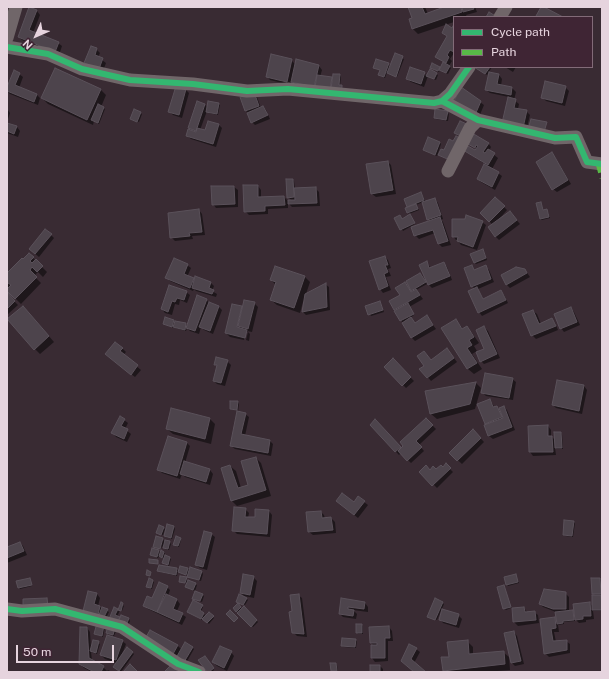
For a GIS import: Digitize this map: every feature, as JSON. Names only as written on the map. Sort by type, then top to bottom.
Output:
[{"type":"street","points":[[7,38],[16,7]]},
{"type":"street","points":[[501,16],[506,7]]},
{"type":"street","points":[[7,47],[48,54],[82,69],[130,80],[193,84],[247,91],[288,89],[434,103],[442,101],[450,94],[468,68]]},
{"type":"street","points":[[442,101],[478,120],[555,138],[576,137],[586,162],[602,164]]},
{"type":"street","points":[[448,171],[470,128],[478,120]]},
{"type":"street","points":[[7,609],[22,611],[55,609],[122,627],[178,664],[199,672]]},
{"type":"building","points":[[29,7],[37,10],[29,30],[59,42],[55,52],[18,37]]},
{"type":"building","points":[[408,7],[422,7],[425,14],[444,7],[461,7],[462,12],[412,29],[409,19],[412,18]]},
{"type":"building","points":[[462,7],[473,7],[474,9],[463,12]]},
{"type":"building","points":[[541,7],[544,7],[561,16],[536,16]]},
{"type":"building","points":[[489,12],[495,16],[487,16]]},
{"type":"building","points":[[446,24],[452,28],[453,26],[453,52],[450,50],[447,55],[449,57],[446,63],[435,57],[447,36],[442,33]]},
{"type":"building","points":[[91,46],[97,48],[95,55],[103,58],[99,69],[84,63]]},
{"type":"building","points":[[395,53],[403,56],[396,77],[387,73]]},
{"type":"building","points":[[271,54],[292,59],[287,82],[266,77]]},
{"type":"building","points":[[296,59],[319,65],[314,87],[291,82]]},
{"type":"building","points":[[376,59],[389,63],[384,77],[378,75],[380,70],[373,68]]},
{"type":"building","points":[[443,62],[450,66],[446,73],[439,70]]},
{"type":"building","points":[[432,63],[440,67],[438,71],[430,68]]},
{"type":"building","points":[[410,67],[425,72],[421,84],[406,79]]},
{"type":"building","points":[[55,68],[101,89],[87,120],[41,98]]},
{"type":"building","points":[[476,68],[489,68],[485,74]]},
{"type":"building","points":[[430,69],[437,73],[434,79],[426,76]]},
{"type":"building","points":[[14,70],[20,73],[15,85],[37,94],[34,102],[7,91],[7,87]]},
{"type":"building","points":[[489,72],[499,74],[497,84],[512,87],[511,95],[485,90]]},
{"type":"building","points":[[333,74],[340,74],[339,85],[342,85],[342,90],[331,89]]},
{"type":"building","points":[[317,75],[332,77],[330,90],[315,87]]},
{"type":"building","points":[[545,81],[566,86],[562,103],[541,98]]},
{"type":"building","points":[[176,86],[186,89],[179,115],[168,112]]},
{"type":"building","points":[[461,87],[481,101],[475,115],[454,101]]},
{"type":"building","points":[[254,92],[259,106],[245,111],[240,97]]},
{"type":"building","points":[[508,97],[516,99],[514,108],[527,110],[523,128],[502,123]]},
{"type":"building","points":[[197,101],[205,104],[196,131],[188,128]]},
{"type":"building","points":[[208,101],[219,103],[217,114],[206,112]]},
{"type":"building","points":[[98,104],[104,107],[98,123],[91,120]]},
{"type":"building","points":[[263,106],[268,115],[251,123],[247,113]]},
{"type":"building","points":[[134,109],[141,112],[137,122],[130,119]]},
{"type":"building","points":[[435,109],[448,111],[446,120],[434,118]]},
{"type":"building","points":[[531,119],[547,122],[544,132],[528,129]]},
{"type":"building","points":[[208,121],[219,124],[213,144],[186,136],[188,129],[196,132],[197,128],[205,130]]},
{"type":"building","points":[[460,121],[469,125],[463,137],[454,133]]},
{"type":"building","points":[[7,123],[17,126],[14,134],[7,131]]},
{"type":"building","points":[[472,133],[489,143],[483,152],[485,153],[488,149],[495,153],[488,165],[463,150],[466,145],[475,150],[478,146],[476,145],[475,148],[466,143]]},
{"type":"building","points":[[456,136],[462,139],[452,161],[438,155],[441,149],[444,150],[449,139],[453,141]]},
{"type":"building","points":[[428,137],[440,142],[435,155],[423,150]]},
{"type":"building","points":[[552,152],[568,180],[552,190],[536,162]]},
{"type":"building","points":[[388,161],[393,190],[371,194],[366,164]]},
{"type":"building","points":[[484,164],[499,172],[492,187],[477,179]]},
{"type":"building","points":[[286,179],[293,179],[294,197],[287,198]]},
{"type":"building","points":[[243,185],[258,185],[258,197],[284,196],[285,205],[265,206],[265,211],[244,212]]},
{"type":"building","points":[[211,186],[234,186],[235,204],[212,205]]},
{"type":"building","points":[[316,187],[317,203],[288,204],[288,200],[295,200],[294,188]]},
{"type":"building","points":[[421,192],[424,200],[407,207],[404,199]]},
{"type":"building","points":[[495,197],[505,206],[489,222],[480,213]]},
{"type":"building","points":[[435,198],[441,215],[427,220],[422,202]]},
{"type":"building","points":[[541,202],[543,210],[547,209],[549,217],[540,219],[536,203]]},
{"type":"building","points":[[416,204],[418,209],[407,213],[405,208]]},
{"type":"building","points":[[199,209],[202,232],[189,233],[190,236],[170,238],[168,213]]},
{"type":"building","points":[[510,211],[517,220],[495,237],[488,227]]},
{"type":"building","points":[[410,214],[415,223],[400,230],[394,218],[400,215],[402,219]]},
{"type":"building","points":[[466,215],[483,221],[473,247],[457,241],[458,237],[452,237],[452,219],[465,219]]},
{"type":"building","points":[[440,217],[448,241],[438,244],[433,230],[414,236],[411,227]]},
{"type":"building","points":[[45,229],[52,234],[35,254],[29,249]]},
{"type":"building","points":[[483,249],[486,258],[474,263],[470,254]]},
{"type":"building","points":[[29,253],[34,257],[30,261],[32,263],[36,259],[43,266],[37,272],[32,267],[30,270],[37,277],[15,299],[7,291],[11,285],[8,283],[7,284],[7,273]]},
{"type":"building","points":[[385,256],[388,265],[385,265],[388,272],[384,274],[388,286],[379,290],[369,261]]},
{"type":"building","points":[[174,258],[188,264],[184,274],[194,278],[190,288],[165,278]]},
{"type":"building","points":[[427,261],[429,268],[444,262],[450,276],[428,285],[419,265]]},
{"type":"building","points":[[472,265],[474,270],[486,265],[491,279],[471,287],[464,268]]},
{"type":"building","points":[[275,266],[305,276],[294,308],[270,300],[276,282],[270,280]]},
{"type":"building","points":[[516,267],[525,269],[527,273],[506,285],[501,275]]},
{"type":"building","points":[[420,273],[426,282],[411,291],[406,281]]},
{"type":"building","points":[[195,276],[211,282],[209,288],[214,290],[212,294],[192,288]]},
{"type":"building","points":[[405,282],[411,292],[416,289],[420,295],[394,310],[389,301],[400,295],[395,288]]},
{"type":"building","points":[[326,283],[327,307],[302,312],[305,294]]},
{"type":"building","points":[[169,285],[187,291],[184,300],[177,298],[175,302],[172,301],[168,312],[161,309]]},
{"type":"building","points":[[477,287],[483,299],[501,290],[506,300],[478,313],[468,291]]},
{"type":"building","points":[[7,292],[15,301],[7,309]]},
{"type":"building","points":[[197,295],[207,299],[195,331],[186,328]]},
{"type":"building","points":[[244,300],[255,302],[248,329],[238,326]]},
{"type":"building","points":[[380,301],[383,310],[368,315],[365,306]]},
{"type":"building","points":[[209,302],[219,306],[210,331],[199,327]]},
{"type":"building","points":[[408,303],[414,314],[400,321],[394,311]]},
{"type":"building","points":[[232,304],[242,306],[237,327],[247,330],[245,338],[225,333]]},
{"type":"building","points":[[23,306],[49,336],[34,350],[7,319]]},
{"type":"building","points":[[571,307],[577,322],[560,329],[554,314]]},
{"type":"building","points":[[533,310],[539,324],[552,318],[556,326],[531,336],[522,314]]},
{"type":"building","points":[[427,315],[433,325],[411,338],[402,323],[411,317],[415,323]]},
{"type":"building","points":[[165,317],[174,320],[172,327],[163,324]]},
{"type":"building","points":[[456,319],[462,329],[467,326],[474,337],[469,340],[472,345],[467,348],[477,363],[467,369],[441,328]]},
{"type":"building","points":[[175,321],[186,323],[185,330],[173,327]]},
{"type":"building","points":[[484,326],[497,354],[480,362],[476,352],[484,349],[476,330]]},
{"type":"building","points":[[115,342],[123,348],[120,351],[138,365],[131,375],[105,354]]},
{"type":"building","points":[[447,348],[454,358],[427,378],[419,369],[424,366],[417,356],[424,351],[431,360]]},
{"type":"building","points":[[216,357],[228,360],[221,383],[213,381],[217,365],[214,365]]},
{"type":"building","points":[[393,358],[411,377],[402,386],[384,367]]},
{"type":"building","points":[[485,373],[513,378],[509,398],[481,393]]},
{"type":"building","points":[[557,380],[584,385],[579,411],[552,405]]},
{"type":"building","points":[[476,382],[470,404],[430,414],[425,391]]},
{"type":"building","points":[[490,399],[493,407],[497,406],[502,417],[485,424],[477,404]]},
{"type":"building","points":[[230,401],[238,401],[237,410],[230,409]]},
{"type":"building","points":[[504,406],[512,427],[488,436],[484,425],[503,418],[499,408]]},
{"type":"building","points":[[171,408],[210,418],[205,439],[166,429]]},
{"type":"building","points":[[237,411],[246,413],[241,434],[270,440],[268,453],[230,446]]},
{"type":"building","points":[[120,416],[125,419],[121,426],[128,429],[124,439],[111,433]]},
{"type":"building","points":[[426,418],[433,425],[416,441],[422,447],[407,461],[398,451],[403,446],[400,442]]},
{"type":"building","points":[[375,419],[401,447],[395,452],[370,425]]},
{"type":"building","points":[[548,425],[548,436],[552,436],[553,452],[529,452],[528,426]]},
{"type":"building","points":[[473,429],[481,438],[457,461],[449,453]]},
{"type":"building","points":[[554,432],[561,432],[562,448],[555,448]]},
{"type":"building","points":[[168,436],[187,442],[177,476],[157,470]]},
{"type":"building","points":[[256,457],[266,490],[231,501],[221,468],[230,465],[238,488],[248,485],[241,461]]},
{"type":"building","points":[[184,461],[210,469],[206,482],[180,474]]},
{"type":"building","points":[[446,463],[451,468],[432,486],[419,472],[426,465],[430,470],[433,466],[436,469],[441,465],[443,467]]},
{"type":"building","points":[[342,493],[354,502],[358,496],[365,501],[354,515],[336,501]]},
{"type":"building","points":[[234,507],[246,508],[245,517],[255,517],[255,509],[269,510],[267,534],[232,531]]},
{"type":"building","points":[[321,511],[322,518],[331,517],[333,530],[308,532],[306,512]]},
{"type":"building","points":[[564,520],[574,521],[572,536],[563,535]]},
{"type":"building","points":[[167,524],[174,526],[171,538],[164,536]]},
{"type":"building","points":[[159,525],[164,527],[161,535],[156,533]]},
{"type":"building","points":[[204,531],[212,533],[203,567],[195,565]]},
{"type":"building","points":[[156,536],[163,538],[160,549],[153,547]]},
{"type":"building","points":[[176,536],[181,538],[178,546],[173,545]]},
{"type":"building","points":[[165,540],[170,541],[168,549],[163,548]]},
{"type":"building","points":[[20,542],[24,551],[7,558],[7,547]]},
{"type":"building","points":[[152,548],[159,550],[157,557],[150,555]]},
{"type":"building","points":[[161,550],[164,552],[162,558],[159,556]]},
{"type":"building","points":[[165,555],[170,557],[168,565],[162,563]]},
{"type":"building","points":[[149,559],[158,560],[158,564],[149,563]]},
{"type":"building","points":[[159,565],[177,568],[176,575],[157,571]]},
{"type":"building","points":[[180,566],[188,568],[186,575],[178,572]]},
{"type":"building","points":[[190,567],[202,571],[199,580],[187,577]]},
{"type":"building","points":[[147,570],[151,572],[150,576],[146,575]]},
{"type":"building","points":[[243,574],[254,576],[250,595],[240,593]]},
{"type":"building","points":[[516,574],[518,582],[506,585],[504,577]]},
{"type":"building","points":[[180,576],[187,577],[185,583],[179,582]]},
{"type":"building","points":[[30,578],[32,585],[18,588],[16,581]]},
{"type":"building","points":[[149,578],[153,580],[151,588],[146,587]]},
{"type":"building","points":[[591,578],[600,578],[601,594],[592,594]]},
{"type":"building","points":[[188,580],[196,583],[193,590],[185,587]]},
{"type":"building","points":[[159,582],[168,586],[157,612],[143,606],[147,596],[152,598]]},
{"type":"building","points":[[504,585],[511,607],[503,609],[497,587]]},
{"type":"building","points":[[544,589],[566,592],[566,609],[553,609],[539,604]]},
{"type":"building","points":[[88,591],[97,593],[94,604],[100,606],[98,615],[83,611]]},
{"type":"building","points":[[195,591],[203,594],[200,601],[192,599]]},
{"type":"building","points":[[166,594],[177,599],[173,609],[183,613],[179,622],[157,612]]},
{"type":"building","points":[[239,594],[247,598],[243,605],[236,602]]},
{"type":"building","points":[[299,594],[304,634],[292,633],[289,612],[292,611],[290,595]]},
{"type":"building","points":[[592,595],[601,595],[602,610],[592,610]]},
{"type":"building","points":[[47,598],[48,607],[23,608],[23,599]]},
{"type":"building","points":[[341,598],[365,602],[364,609],[348,607],[348,609],[354,610],[353,616],[339,614]]},
{"type":"building","points":[[435,598],[443,602],[435,620],[427,617]]},
{"type":"building","points":[[193,600],[203,605],[200,610],[204,613],[201,619],[187,612]]},
{"type":"building","points":[[121,602],[123,603],[121,611],[118,610]]},
{"type":"building","points":[[590,602],[591,616],[583,616],[583,619],[575,620],[573,604]]},
{"type":"building","points":[[238,603],[241,607],[236,612],[233,608]]},
{"type":"building","points":[[244,606],[257,620],[251,627],[237,613]]},
{"type":"building","points":[[102,607],[108,609],[104,617],[99,615]]},
{"type":"building","points":[[114,607],[118,609],[115,615],[120,617],[117,623],[109,619]]},
{"type":"building","points":[[524,607],[525,612],[535,611],[536,620],[513,622],[512,608]]},
{"type":"building","points":[[442,609],[459,614],[456,625],[439,620]]},
{"type":"building","points":[[230,610],[238,618],[234,622],[226,614]]},
{"type":"building","points":[[573,610],[574,620],[563,621],[563,623],[557,624],[555,612]]},
{"type":"building","points":[[209,612],[214,616],[207,623],[202,619]]},
{"type":"building","points":[[121,615],[129,618],[126,626],[118,622]]},
{"type":"building","points":[[555,617],[556,628],[551,629],[553,641],[567,640],[567,650],[544,654],[540,619]]},
{"type":"building","points":[[97,623],[104,625],[102,636],[94,634]]},
{"type":"building","points":[[356,624],[362,624],[362,633],[356,633]]},
{"type":"building","points":[[108,626],[115,628],[113,635],[106,633]]},
{"type":"building","points":[[389,626],[390,638],[385,638],[385,658],[371,658],[371,645],[377,645],[377,643],[370,643],[369,627]]},
{"type":"building","points":[[80,627],[87,627],[89,658],[104,666],[101,672],[94,672],[79,664]]},
{"type":"building","points":[[150,630],[178,645],[173,654],[145,639]]},
{"type":"building","points":[[514,631],[521,661],[511,663],[504,633]]},
{"type":"building","points":[[107,635],[123,640],[116,660],[100,655]]},
{"type":"building","points":[[342,638],[356,639],[355,647],[341,646]]},
{"type":"building","points":[[93,640],[99,641],[96,653],[90,651]]},
{"type":"building","points":[[468,640],[469,654],[504,651],[505,664],[443,671],[441,657],[449,657],[447,642]]},
{"type":"building","points":[[185,642],[193,647],[184,662],[176,658]]},
{"type":"building","points":[[409,644],[417,648],[411,659],[426,672],[414,672],[401,661]]},
{"type":"building","points":[[220,646],[232,651],[224,668],[212,662]]},
{"type":"building","points":[[127,647],[133,652],[119,671],[113,667]]},
{"type":"building","points":[[205,656],[214,668],[209,672],[207,672],[198,660]]},
{"type":"building","points":[[173,663],[182,672],[164,672]]},
{"type":"building","points":[[330,663],[336,663],[337,671],[331,671]]},
{"type":"building","points":[[130,664],[138,672],[123,672]]},
{"type":"building","points":[[370,665],[380,665],[380,672],[370,672]]},
{"type":"marked path","points":[[598,163],[602,178]]},
{"type":"cycle path","points":[[7,47],[48,54],[82,69],[130,80],[193,84],[247,91],[288,89],[434,103],[442,101],[450,94],[468,68]]},
{"type":"cycle path","points":[[442,101],[478,120],[555,138],[576,137],[587,162],[602,164]]},
{"type":"cycle path","points":[[7,609],[22,611],[55,609],[122,627],[178,664],[199,672]]}]
